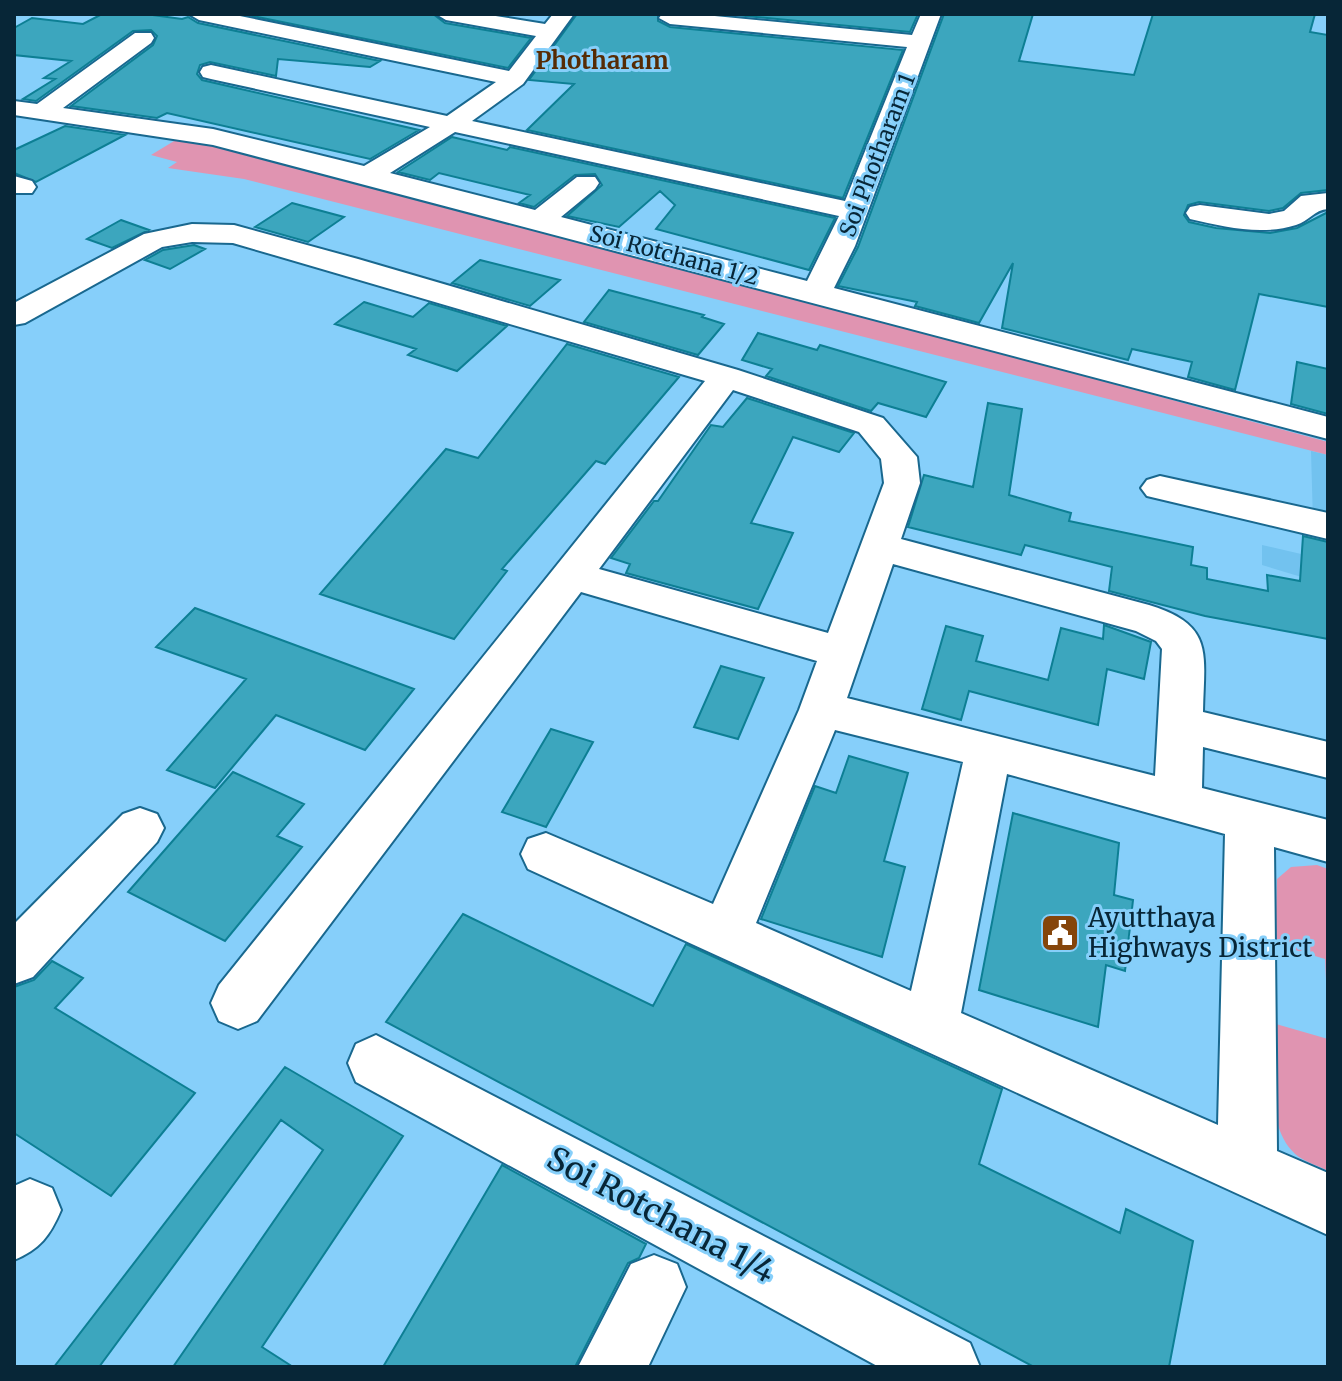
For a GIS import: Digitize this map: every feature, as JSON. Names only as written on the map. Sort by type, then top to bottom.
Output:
[{"type":"street","points":[[199,14],[265,25],[515,79]]},
{"type":"street","points":[[265,25],[288,14]]},
{"type":"street","points":[[446,14],[558,23]]},
{"type":"street","name":"Soi Photharam 1","points":[[816,293],[855,211],[901,71],[920,42],[931,14]]},
{"type":"street","points":[[670,18],[920,42]]},
{"type":"street","points":[[368,175],[453,123],[515,79],[558,23]]},
{"type":"street","points":[[28,110],[143,38]]},
{"type":"street","points":[[211,72],[855,211]]},
{"type":"street","name":"Soi Rotchana 1/2","points":[[28,110],[213,137],[1328,428]]},
{"type":"street","points":[[540,220],[586,183]]},
{"type":"street","points":[[1200,213],[1260,222],[1283,221],[1295,217],[1311,202],[1328,201]]},
{"type":"street","points":[[14,316],[154,240],[192,233],[234,234],[726,377],[871,425],[899,457],[902,483],[821,710],[726,933]]},
{"type":"street","points":[[238,1003],[726,377]]},
{"type":"street","points":[[1160,488],[1328,526]]},
{"type":"street","points":[[877,546],[1149,620],[1171,630],[1183,647],[1178,801]]},
{"type":"street","points":[[572,575],[840,652]]},
{"type":"street","points":[[821,710],[1328,841]]},
{"type":"street","points":[[1181,724],[1328,760]]},
{"type":"street","points":[[931,1025],[988,751]]},
{"type":"street","points":[[1247,1168],[1250,821]]},
{"type":"street","points":[[14,960],[140,828]]},
{"type":"street","points":[[546,854],[1328,1204]]},
{"type":"street","name":"Soi Rotchana 1/4","points":[[376,1063],[946,1367]]},
{"type":"street","points":[[612,1367],[654,1287]]},
{"type":"shaded area","points":[[179,138],[364,182],[1328,442],[1328,455],[244,179],[168,168],[177,162],[151,155]]},
{"type":"shaded area","points":[[1311,451],[1328,455],[1328,585],[1262,565],[1262,545],[1314,557]]},
{"type":"shaded area","points":[[1317,865],[1328,869],[1328,1021],[1325,959],[1275,944],[1277,879],[1291,867]]},
{"type":"shaded area","points":[[1276,1024],[1328,1039],[1328,1171],[1299,1157],[1287,1145],[1280,1130],[1274,1095]]},
{"type":"building","points":[[102,14],[188,17],[198,23],[380,61],[370,67],[278,59],[276,76],[210,62],[200,65],[197,74],[202,80],[419,130],[370,159],[167,113],[157,118],[71,106],[153,45],[157,36],[151,30],[133,31],[36,101],[23,99],[55,79],[44,78],[71,61],[14,55],[14,28],[32,18],[83,24]]},
{"type":"building","points":[[433,14],[445,23],[531,38],[508,68],[253,16]]},
{"type":"building","points":[[577,14],[658,14],[658,21],[670,27],[903,50],[843,198],[527,130],[574,84],[529,80]]},
{"type":"building","points":[[725,14],[918,14],[910,32]]},
{"type":"building","points":[[944,14],[1033,14],[1019,61],[1134,75],[1153,14],[1315,14],[1310,32],[1328,35],[1328,190],[1301,193],[1283,208],[1269,211],[1199,202],[1188,205],[1184,215],[1189,222],[1216,228],[1270,233],[1297,228],[1328,212],[1328,307],[1259,294],[1235,390],[1188,377],[1192,362],[1132,349],[1128,360],[1002,328],[1013,263],[979,323],[915,306],[917,302],[838,286],[858,247]]},
{"type":"building","points":[[65,126],[125,135],[36,182],[14,173],[14,150]]},
{"type":"building","points":[[452,137],[835,218],[809,270],[656,229],[675,205],[660,191],[619,227],[567,216],[602,185],[595,174],[575,175],[534,207],[519,203],[530,195],[439,173],[430,180],[398,172]]},
{"type":"building","points":[[292,203],[344,217],[308,242],[255,227]]},
{"type":"building","points":[[121,220],[149,230],[112,248],[87,239]]},
{"type":"building","points":[[194,245],[205,249],[170,269],[145,260],[163,250]]},
{"type":"building","points":[[480,260],[560,280],[530,306],[452,283]]},
{"type":"building","points":[[609,290],[704,315],[702,317],[724,324],[698,355],[584,322]]},
{"type":"building","points":[[364,302],[413,317],[429,303],[507,326],[457,371],[408,355],[416,349],[335,324]]},
{"type":"building","points":[[758,333],[817,350],[820,345],[946,382],[926,417],[878,403],[871,411],[766,376],[772,369],[742,360]]},
{"type":"building","points":[[567,344],[679,377],[605,464],[596,461],[502,569],[507,571],[454,639],[320,594],[446,449],[478,458]]},
{"type":"building","points":[[1297,362],[1328,369],[1328,414],[1291,404]]},
{"type":"building","points":[[747,398],[854,433],[839,452],[793,437],[751,523],[793,533],[758,609],[626,573],[630,564],[611,558],[654,501],[658,501],[711,425],[723,427]]},
{"type":"building","points":[[988,403],[1022,409],[1009,495],[1071,513],[1069,521],[1193,547],[1191,565],[1207,568],[1207,579],[1268,591],[1267,575],[1300,581],[1303,536],[1328,542],[1328,639],[1205,616],[1109,591],[1112,567],[1025,545],[1021,555],[908,527],[924,475],[973,487]]},
{"type":"building","points":[[195,608],[414,689],[365,750],[276,715],[215,788],[167,770],[246,679],[156,647]]},
{"type":"building","points":[[1104,625],[1151,642],[1144,679],[1107,669],[1098,725],[969,691],[961,720],[922,709],[946,626],[983,636],[976,661],[1048,680],[1061,628],[1103,639]]},
{"type":"building","points":[[721,666],[764,678],[738,739],[694,727]]},
{"type":"building","points":[[551,729],[593,742],[546,827],[502,812]]},
{"type":"building","points":[[849,756],[908,773],[884,861],[905,867],[882,957],[761,919],[815,786],[836,793]]},
{"type":"building","points":[[233,772],[304,804],[277,836],[302,847],[225,941],[128,892]]},
{"type":"building","name":"Ayutthaya Highways District","points":[[1013,813],[1119,843],[1114,895],[1133,900],[1125,971],[1106,965],[1098,1027],[979,990]]},
{"type":"building","points":[[463,914],[653,1006],[686,944],[1002,1089],[979,1164],[1120,1233],[1126,1209],[1193,1241],[1169,1367],[1034,1367],[386,1022]]},
{"type":"building","points":[[52,961],[83,978],[55,1008],[195,1093],[111,1196],[14,1133],[14,987],[34,980]]},
{"type":"building","points":[[285,1067],[403,1136],[262,1347],[293,1367],[173,1367],[323,1150],[281,1120],[99,1367],[54,1367]]},
{"type":"building","points":[[502,1165],[646,1244],[639,1258],[628,1263],[575,1367],[383,1367]]},
{"type":"place","name":"Ayutthaya Highways District","points":[[1060,933]]},
{"type":"district","name":"Photharam","points":[[602,61]]}]
